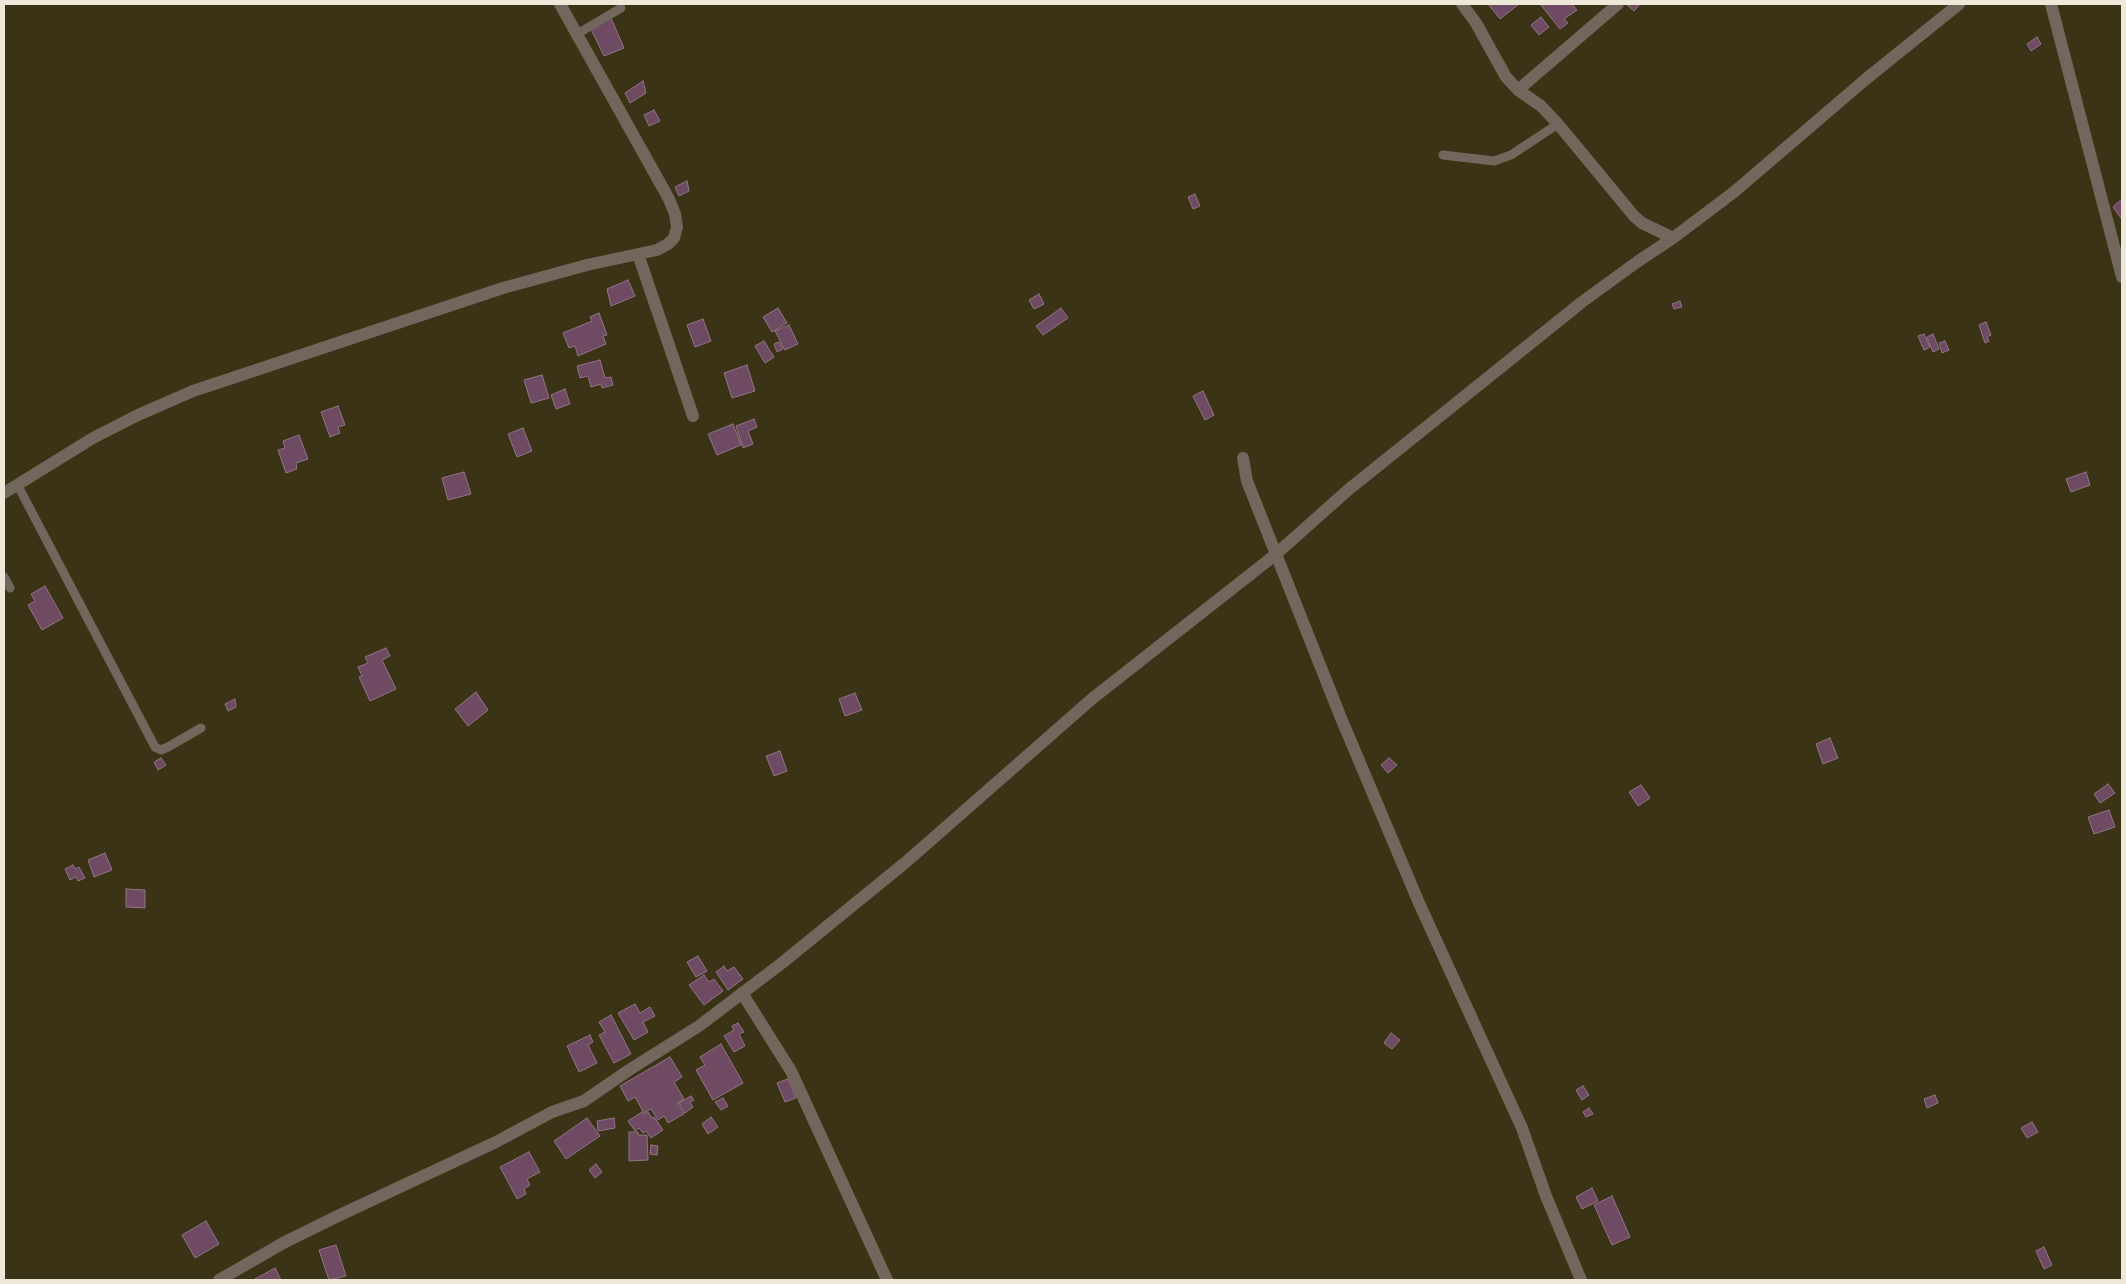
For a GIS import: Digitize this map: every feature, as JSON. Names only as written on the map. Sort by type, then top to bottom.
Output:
[{"type":"street","points":[[4,493],[93,438],[138,415],[194,392],[503,288],[587,265],[657,250],[674,238],[677,227],[675,214],[669,200],[560,4]]},
{"type":"street","points":[[1462,4],[1476,23],[1506,77],[1518,90],[1541,106],[1558,124],[1634,216],[1642,223],[1673,238]]},
{"type":"street","points":[[1518,90],[1618,4]]},
{"type":"street","points":[[219,1280],[285,1242],[342,1214],[496,1142],[552,1112],[584,1101],[699,1026],[906,862],[1093,698],[1276,555],[1348,490],[1513,356],[1621,273],[1673,238],[1734,192],[1866,80],[1960,4]]},
{"type":"street","points":[[2051,4],[2118,234],[2122,277]]},
{"type":"street","points":[[638,254],[693,416]]},
{"type":"street","points":[[1244,458],[1247,481],[1399,856],[1522,1128],[1546,1196],[1581,1280]]},
{"type":"street","points":[[742,993],[791,1071],[887,1280]]},
{"type":"lane","points":[[577,34],[621,8]]},
{"type":"lane","points":[[1443,155],[1494,160],[1511,155],[1558,124]]},
{"type":"lane","points":[[17,484],[155,747],[161,750],[201,728]]},
{"type":"lane","points":[[4,577],[10,588]]},
{"type":"building","points":[[1488,4],[1519,4],[1500,19]]},
{"type":"building","points":[[1540,4],[1572,4],[1577,10],[1564,19],[1568,23],[1560,29]]},
{"type":"building","points":[[1626,4],[1640,4],[1634,11]]},
{"type":"building","points":[[1541,17],[1549,27],[1539,35],[1531,25]]},
{"type":"building","points":[[611,18],[624,48],[604,56],[590,27]]},
{"type":"building","points":[[2037,37],[2041,44],[2031,51],[2027,44]]},
{"type":"building","points":[[643,81],[646,93],[630,103],[625,93]]},
{"type":"building","points":[[654,110],[660,121],[649,126],[644,115]]},
{"type":"building","points":[[687,181],[689,191],[679,196],[675,187]]},
{"type":"building","points":[[1195,194],[1200,206],[1193,209],[1188,197]]},
{"type":"building","points":[[2122,199],[2122,217],[2121,218],[2113,207]]},
{"type":"building","points":[[628,280],[635,296],[611,306],[607,289]]},
{"type":"building","points":[[1039,294],[1044,304],[1034,309],[1029,300]]},
{"type":"building","points":[[1680,301],[1682,307],[1674,309],[1672,304]]},
{"type":"building","points":[[778,308],[787,323],[772,332],[763,317]]},
{"type":"building","points":[[1061,308],[1068,318],[1043,335],[1036,326]]},
{"type":"building","points":[[599,313],[607,335],[603,336],[606,344],[578,356],[575,346],[569,348],[563,333],[592,321],[590,317]]},
{"type":"building","points":[[703,319],[711,341],[695,347],[687,325]]},
{"type":"building","points":[[1986,322],[1991,335],[1987,337],[1989,341],[1985,343],[1979,325]]},
{"type":"building","points":[[789,325],[798,344],[785,350],[775,331]]},
{"type":"building","points":[[1924,334],[1930,347],[1924,350],[1918,336]]},
{"type":"building","points":[[1933,334],[1939,349],[1933,352],[1927,337]]},
{"type":"building","points":[[764,341],[774,357],[765,363],[755,346]]},
{"type":"building","points":[[1945,341],[1949,350],[1942,353],[1939,343]]},
{"type":"building","points":[[779,342],[783,349],[777,352],[774,344]]},
{"type":"building","points":[[600,360],[605,378],[611,377],[613,385],[602,388],[601,384],[591,387],[588,376],[580,378],[577,366]]},
{"type":"building","points":[[747,365],[755,391],[732,398],[724,373]]},
{"type":"building","points":[[542,375],[549,398],[531,403],[524,380]]},
{"type":"building","points":[[565,389],[570,404],[556,409],[551,395]]},
{"type":"building","points":[[1203,391],[1214,415],[1205,420],[1193,396]]},
{"type":"building","points":[[338,406],[345,425],[338,427],[340,433],[330,437],[321,412]]},
{"type":"building","points":[[754,419],[757,427],[748,431],[753,444],[743,448],[736,426]]},
{"type":"building","points":[[733,424],[741,445],[717,455],[708,434]]},
{"type":"building","points":[[523,428],[532,451],[517,457],[508,434]]},
{"type":"building","points":[[299,435],[308,459],[296,463],[297,469],[286,473],[278,450],[285,448],[283,441]]},
{"type":"building","points":[[464,472],[471,494],[448,500],[442,478]]},
{"type":"building","points":[[2086,472],[2090,485],[2071,492],[2066,479]]},
{"type":"building","points":[[45,586],[63,618],[42,630],[28,605],[35,601],[31,594]]},
{"type":"building","points":[[386,648],[390,656],[382,660],[396,689],[370,701],[359,677],[362,676],[358,667],[368,663],[365,657]]},
{"type":"building","points":[[476,692],[488,710],[468,726],[455,709]]},
{"type":"building","points":[[855,693],[862,710],[845,716],[839,699]]},
{"type":"building","points":[[235,699],[236,707],[228,711],[225,704]]},
{"type":"building","points":[[1830,738],[1838,758],[1823,764],[1816,744]]},
{"type":"building","points":[[780,751],[787,771],[774,776],[766,756]]},
{"type":"building","points":[[161,758],[166,765],[158,770],[154,762]]},
{"type":"building","points":[[1389,758],[1397,765],[1388,773],[1381,765]]},
{"type":"building","points":[[2108,784],[2115,793],[2100,803],[2094,794]]},
{"type":"building","points":[[1641,785],[1650,798],[1638,806],[1629,792]]},
{"type":"building","points":[[2109,810],[2115,827],[2094,834],[2088,817]]},
{"type":"building","points":[[105,853],[112,870],[94,877],[88,860]]},
{"type":"building","points":[[73,865],[75,869],[79,867],[85,878],[78,881],[76,877],[70,880],[65,869]]},
{"type":"building","points":[[126,889],[145,890],[145,908],[126,907]]},
{"type":"building","points":[[698,956],[707,971],[696,977],[687,962]]},
{"type":"building","points":[[724,966],[727,971],[734,967],[743,979],[728,990],[716,972]]},
{"type":"building","points":[[704,975],[709,982],[714,979],[723,991],[704,1005],[689,985]]},
{"type":"building","points":[[635,1004],[640,1013],[650,1007],[655,1016],[643,1022],[648,1032],[634,1040],[618,1013]]},
{"type":"building","points":[[611,1015],[631,1054],[614,1063],[599,1035],[605,1032],[599,1022]]},
{"type":"building","points":[[738,1023],[744,1032],[739,1034],[745,1046],[734,1052],[724,1036],[734,1030],[732,1026]]},
{"type":"building","points":[[1391,1033],[1400,1040],[1392,1049],[1384,1043]]},
{"type":"building","points":[[590,1035],[593,1042],[588,1045],[597,1063],[579,1072],[567,1046]]},
{"type":"building","points":[[721,1044],[743,1083],[713,1100],[696,1070],[705,1065],[700,1057]]},
{"type":"building","points":[[670,1057],[682,1077],[674,1082],[684,1099],[677,1103],[684,1114],[668,1123],[664,1116],[658,1120],[651,1109],[644,1113],[635,1097],[628,1101],[620,1086]]},
{"type":"building","points":[[788,1079],[796,1098],[785,1102],[777,1083]]},
{"type":"building","points":[[1583,1086],[1589,1095],[1582,1100],[1576,1090]]},
{"type":"building","points":[[1935,1095],[1938,1103],[1927,1108],[1924,1099]]},
{"type":"building","points":[[691,1096],[694,1100],[690,1102],[693,1107],[685,1113],[679,1103]]},
{"type":"building","points":[[723,1098],[728,1106],[721,1110],[715,1102]]},
{"type":"building","points":[[1589,1108],[1593,1114],[1586,1117],[1583,1112]]},
{"type":"building","points":[[642,1112],[644,1115],[648,1112],[652,1118],[654,1117],[663,1130],[651,1138],[646,1131],[643,1133],[639,1128],[635,1131],[628,1121]]},
{"type":"building","points":[[711,1117],[718,1127],[708,1134],[702,1124]]},
{"type":"building","points":[[587,1118],[600,1136],[566,1159],[554,1141]]},
{"type":"building","points":[[614,1118],[615,1128],[598,1131],[597,1121]]},
{"type":"building","points":[[2032,1122],[2038,1132],[2027,1138],[2021,1128]]},
{"type":"building","points":[[629,1132],[647,1135],[648,1160],[629,1161]]},
{"type":"building","points":[[651,1145],[658,1146],[657,1155],[650,1154]]},
{"type":"building","points":[[529,1152],[540,1172],[527,1179],[530,1185],[524,1189],[526,1194],[517,1199],[500,1167]]},
{"type":"building","points":[[596,1164],[602,1172],[595,1178],[589,1170]]},
{"type":"building","points":[[1592,1188],[1598,1201],[1582,1209],[1576,1197]]},
{"type":"building","points":[[1612,1196],[1630,1237],[1612,1245],[1594,1205]]},
{"type":"building","points":[[206,1221],[219,1244],[195,1258],[182,1235]]},
{"type":"building","points":[[336,1245],[346,1276],[329,1280],[319,1250]]},
{"type":"building","points":[[2044,1247],[2052,1265],[2044,1269],[2036,1251]]},
{"type":"building","points":[[275,1268],[281,1280],[253,1280]]}]
